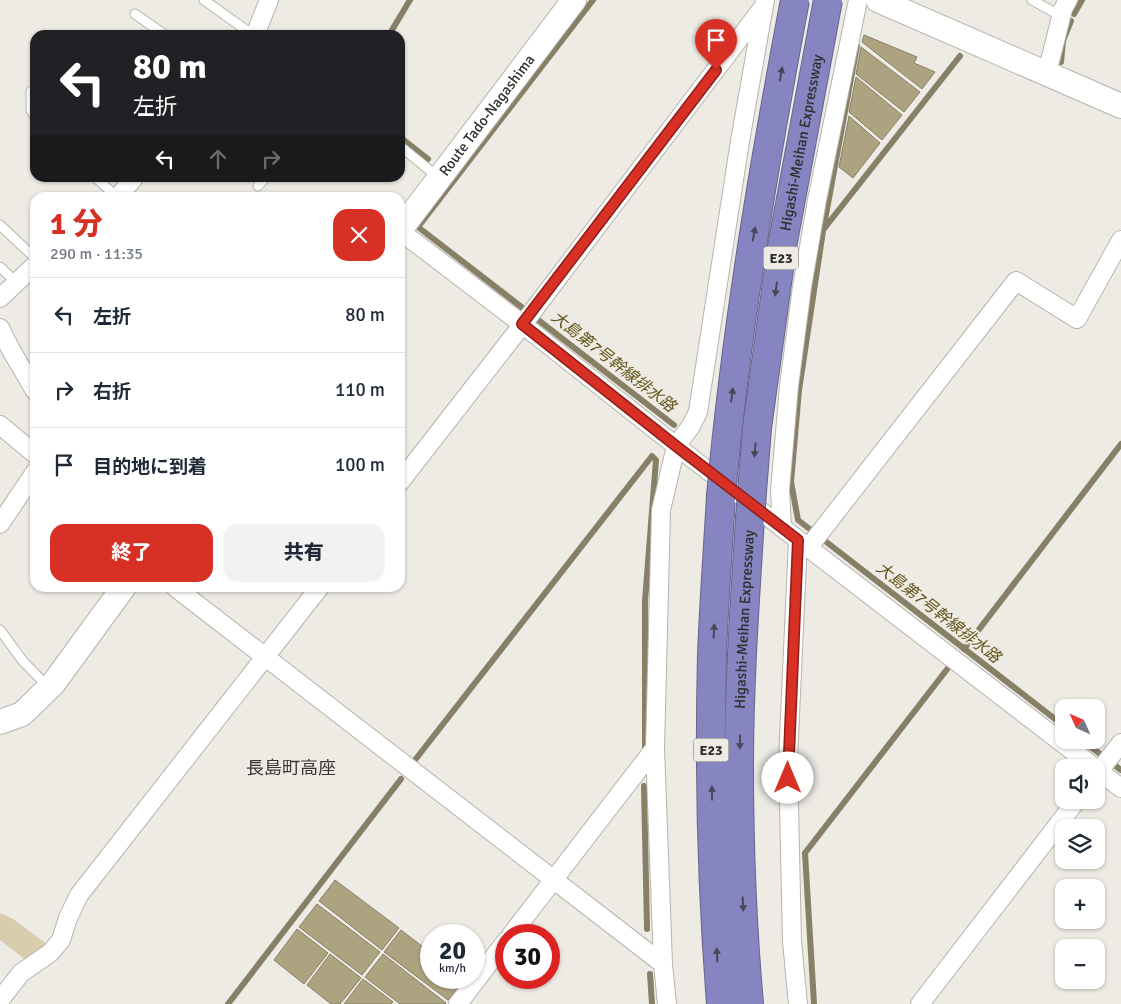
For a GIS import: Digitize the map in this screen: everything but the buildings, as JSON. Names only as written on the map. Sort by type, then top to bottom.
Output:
[{"type":"highway","name":"Higashi-Meihan Expressway","points":[[721,1004],[713,878],[711,754],[712,653],[721,496],[727,426],[752,243],[795,0]]},
{"type":"highway","name":"Higashi-Meihan Expressway","points":[[749,1004],[741,877],[739,765],[742,655],[757,428],[782,247],[828,0]]},
{"type":"main road","name":"Route Tado-Nagashima","points":[[405,224],[574,0]]},
{"type":"main road","points":[[878,0],[1121,106]]},
{"type":"main road","points":[[0,722],[22,714],[49,687],[120,592]]},
{"type":"street","points":[[256,30],[269,0]]},
{"type":"street","points":[[782,528],[780,490],[789,386],[802,287],[817,200],[858,0]]},
{"type":"street","points":[[405,476],[528,317],[765,3]]},
{"type":"street","points":[[667,1004],[663,964],[655,748],[661,510],[676,446],[692,426],[698,412],[740,141],[765,3]]},
{"type":"street","points":[[1047,73],[1064,8]]},
{"type":"street","points":[[121,192],[130,182]]},
{"type":"street","points":[[405,234],[528,317],[676,446],[782,528],[810,540],[1096,759]]},
{"type":"street","points":[[798,1004],[792,941],[788,760],[810,540],[1016,281],[1077,319],[1119,250]]},
{"type":"street","points":[[0,298],[30,270]]},
{"type":"street","points":[[0,328],[8,352],[30,384]]},
{"type":"street","points":[[0,425],[30,450]]},
{"type":"street","points":[[0,524],[30,485]]},
{"type":"street","points":[[181,592],[663,964]]},
{"type":"street","points":[[0,1000],[21,973],[50,953],[61,940],[68,918],[79,895],[316,592]]},
{"type":"street","points":[[520,924],[655,748]]},
{"type":"street","points":[[1105,767],[1121,788]]},
{"type":"street","points":[[920,1004],[1070,809]]},
{"type":"street","points":[[458,1004],[495,955]]},
{"type":"lane","points":[[204,0],[247,30]]},
{"type":"lane","points":[[1032,0],[1064,8]]},
{"type":"lane","points":[[135,14],[158,30]]},
{"type":"lane","points":[[405,150],[439,178]]},
{"type":"lane","points":[[100,182],[111,192]]},
{"type":"lane","points":[[258,186],[261,182]]},
{"type":"lane","points":[[0,225],[30,253]]},
{"type":"lane","points":[[0,267],[17,283]]},
{"type":"lane","points":[[0,630],[22,660],[49,687]]},
{"type":"shaded area","points":[[864,35],[917,57],[914,63],[935,72],[922,89],[862,42]]},
{"type":"shaded area","points":[[861,47],[920,92],[904,112],[856,74]]},
{"type":"shaded area","points":[[856,77],[902,115],[882,140],[849,112]]},
{"type":"shaded area","points":[[849,116],[880,143],[853,178],[839,167]]},
{"type":"shaded area","points":[[335,880],[399,928],[382,950],[319,901]]},
{"type":"shaded area","points":[[317,904],[380,952],[362,975],[299,927]]},
{"type":"shaded area","points":[[0,913],[13,919],[48,945],[29,961],[23,958],[0,940]]},
{"type":"shaded area","points":[[297,929],[328,953],[304,984],[274,960]]},
{"type":"shaded area","points":[[401,930],[420,945],[420,979],[384,952]]},
{"type":"shaded area","points":[[330,954],[361,978],[340,1004],[331,1004],[307,985]]},
{"type":"shaded area","points":[[383,954],[420,983],[420,989],[428,989],[446,1003],[400,1004],[365,977]]},
{"type":"shaded area","points":[[363,979],[393,1002],[391,1004],[344,1004]]},
{"type":"shaded area","points":[[433,989],[457,989],[448,1000]]},
{"type":"waterway","points":[[392,30],[410,0]]},
{"type":"waterway","name":"大島第7号幹線排水路","points":[[593,0],[418,227],[674,425]]},
{"type":"waterway","points":[[1074,14],[1082,0]]},
{"type":"waterway","points":[[1061,62],[1063,41],[1071,21]]},
{"type":"waterway","points":[[857,46],[823,231],[799,390],[791,482],[798,520],[1055,719]]},
{"type":"waterway","points":[[823,230],[960,56]]},
{"type":"waterway","points":[[405,141],[428,159]]},
{"type":"waterway","points":[[964,649],[1121,444]]},
{"type":"waterway","points":[[415,760],[652,456],[656,460],[645,601],[645,748]]},
{"type":"waterway","points":[[814,1004],[805,853],[948,668]]},
{"type":"waterway","name":"大島第7号幹線排水路","points":[[1094,749],[1121,770]]},
{"type":"waterway","points":[[228,1004],[401,779]]},
{"type":"waterway","points":[[644,786],[647,929]]},
{"type":"waterway","points":[[650,974],[652,1004]]},
{"type":"district","name":"長島町高座","points":[[291,768]]},
{"type":"route","points":[[716,70],[522,324],[798,540],[788,778]]}]
